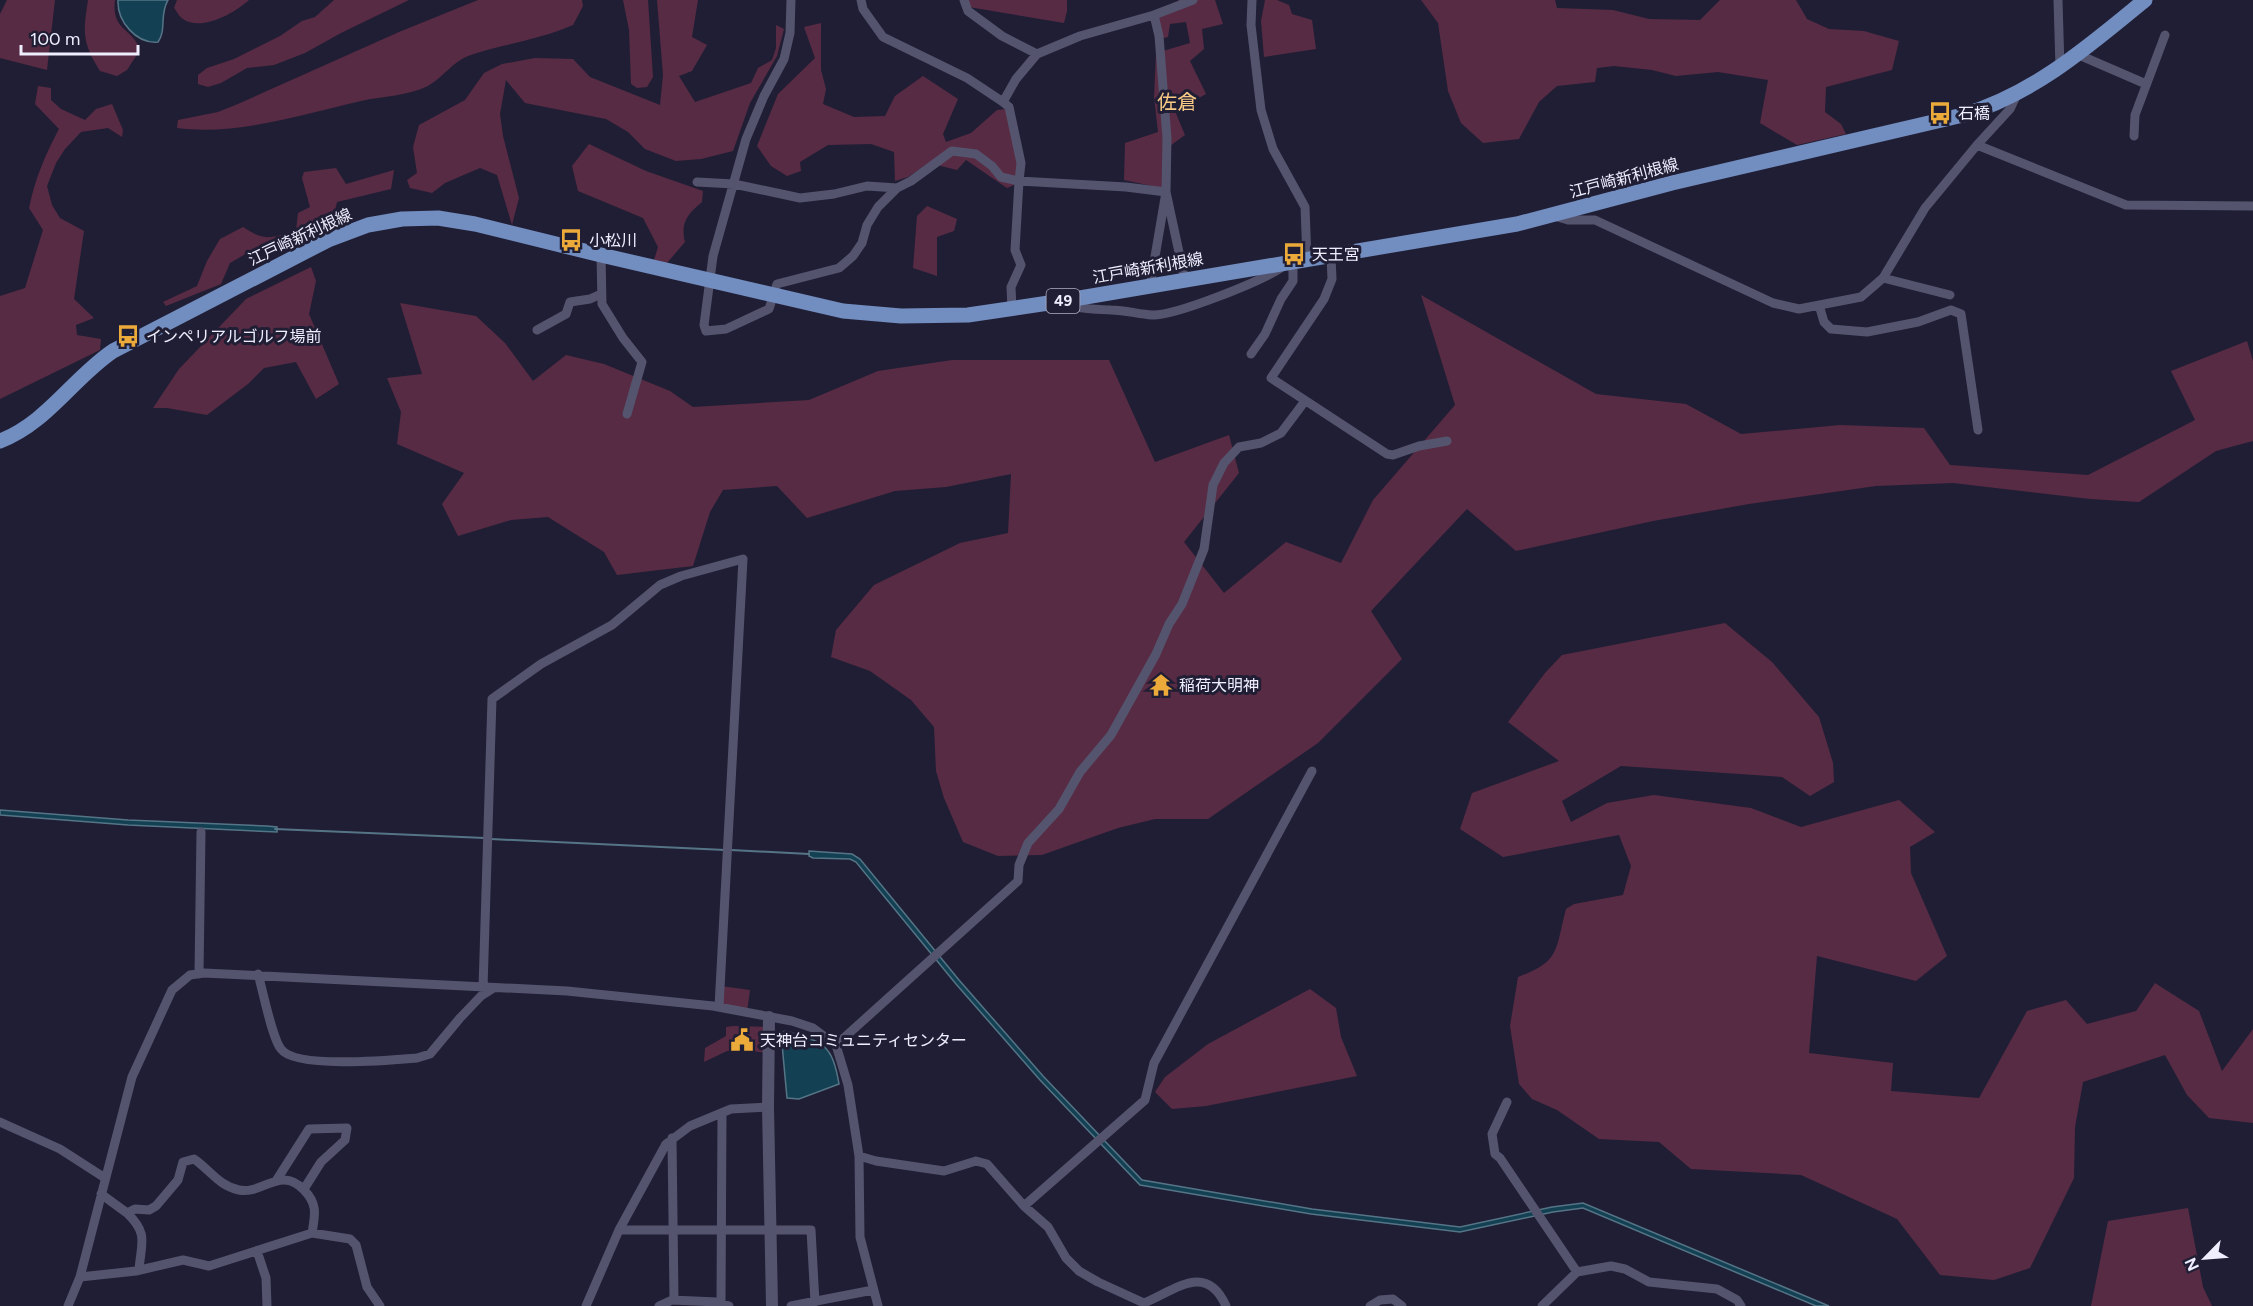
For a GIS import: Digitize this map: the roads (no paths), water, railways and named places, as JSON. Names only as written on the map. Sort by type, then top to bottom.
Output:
[{"type":"main road","name":"江戸崎新利根線","points":[[0,441],[37,420],[57,403],[92,365],[113,351],[307,250],[350,231],[402,219],[438,218],[513,232],[601,255],[835,309],[872,314],[968,315],[1492,229],[1551,216],[1672,183],[1963,115],[1995,104],[2060,68],[2145,0]]},
{"type":"street","points":[[791,0],[790,33],[784,59],[764,96],[746,139],[713,256],[704,325],[706,331],[726,329],[769,309],[777,284],[839,268],[853,256],[862,243],[867,225],[878,207],[897,188],[911,182],[952,151],[976,154],[992,166],[1001,177],[1019,181],[1126,187],[1166,192]]},
{"type":"street","points":[[861,0],[863,9],[883,37],[967,78],[1009,108],[1021,163],[1015,250],[1022,265],[1011,287],[1012,309]]},
{"type":"street","points":[[964,0],[968,11],[1002,36],[1037,54]]},
{"type":"street","points":[[1003,102],[1016,79],[1037,54],[1080,36],[1154,15],[1193,0]]},
{"type":"street","points":[[1251,354],[1265,334],[1281,299],[1293,281],[1305,207],[1273,149],[1261,110],[1251,25],[1252,0]]},
{"type":"street","points":[[2058,0],[2060,68]]},
{"type":"street","points":[[1150,286],[1166,192],[1167,138],[1159,36],[1154,15]]},
{"type":"street","points":[[2133,136],[2135,115],[2165,35]]},
{"type":"street","points":[[2079,55],[2146,84]]},
{"type":"street","points":[[1551,216],[1568,220],[1595,220],[1773,303],[1799,309],[1861,297],[1883,278],[1925,208],[2010,109],[2018,92]]},
{"type":"street","points":[[1977,145],[2126,205],[2253,206]]},
{"type":"street","points":[[697,182],[734,184],[800,198],[834,194],[867,186],[897,188]]},
{"type":"street","points":[[1166,192],[1185,280]]},
{"type":"street","points":[[601,255],[602,304],[642,363],[627,414]]},
{"type":"street","points":[[1332,256],[1332,279],[1324,299],[1271,378],[1387,454],[1393,455],[1419,446],[1447,441]]},
{"type":"street","points":[[1062,301],[1074,308],[1162,314],[1186,308],[1265,277],[1296,262]]},
{"type":"street","points":[[1883,278],[1950,296]]},
{"type":"street","points":[[537,330],[566,314],[570,302],[590,299],[601,294]]},
{"type":"street","points":[[1819,306],[1824,322],[1831,329],[1867,332],[1918,322],[1951,310],[1961,314],[1978,430]]},
{"type":"street","points":[[836,1045],[1018,881],[1019,865],[1029,843],[1059,809],[1080,772],[1111,735],[1156,654],[1169,624],[1182,604],[1204,549],[1213,485],[1224,463],[1239,447],[1261,443],[1281,433],[1305,401]]},
{"type":"street","points":[[258,974],[273,1030],[281,1050],[289,1055],[324,1062],[407,1059],[430,1054],[488,988],[492,699],[528,672],[612,625],[660,585],[681,576],[743,559],[719,1007]]},
{"type":"street","points":[[1024,1206],[1145,1100],[1157,1055],[1312,771]]},
{"type":"street","points":[[199,974],[201,832]]},
{"type":"street","points":[[68,1306],[80,1278],[132,1077],[164,1003],[172,990],[190,975],[258,974],[567,992],[719,1007],[813,1028],[836,1045],[848,1085],[859,1156],[860,1237],[878,1306]]},
{"type":"street","points":[[769,1017],[768,1107],[772,1306]]},
{"type":"street","points":[[1507,1102],[1492,1134],[1495,1154],[1500,1158],[1577,1272]]},
{"type":"street","points":[[586,1306],[619,1230],[666,1144],[690,1126],[731,1109],[768,1107]]},
{"type":"street","points":[[659,1306],[674,1300],[725,1305],[721,1230],[722,1113]]},
{"type":"street","points":[[0,1122],[60,1149],[105,1178]]},
{"type":"street","points":[[276,1181],[309,1129],[347,1128],[345,1140],[321,1162],[304,1189]]},
{"type":"street","points":[[672,1138],[674,1300]]},
{"type":"street","points":[[859,1156],[876,1161],[944,1171],[976,1161],[987,1164],[1024,1206],[1048,1227],[1066,1258],[1079,1271],[1144,1303],[1181,1284],[1201,1282],[1216,1289],[1226,1306]]},
{"type":"street","points":[[127,1213],[135,1209],[149,1210],[156,1206],[178,1180],[183,1162],[194,1159],[225,1187],[242,1191],[282,1179],[292,1181],[304,1189],[316,1210],[312,1233]]},
{"type":"street","points":[[101,1194],[137,1222],[143,1233],[138,1270]]},
{"type":"street","points":[[619,1230],[811,1230],[815,1302]]},
{"type":"street","points":[[80,1278],[138,1270],[183,1260],[209,1266],[312,1233],[350,1239],[356,1245],[367,1287],[380,1306]]},
{"type":"street","points":[[257,1251],[266,1278],[267,1306]]},
{"type":"street","points":[[1542,1306],[1577,1272],[1611,1266],[1625,1269],[1649,1282],[1717,1289],[1737,1300],[1741,1306]]},
{"type":"street","points":[[790,1306],[873,1290]]},
{"type":"street","points":[[1370,1306],[1380,1300],[1393,1299],[1402,1306]]},
{"type":"water","points":[[118,0],[168,0],[158,42],[142,39],[129,30],[121,16]]},
{"type":"water","points":[[0,810],[128,820],[267,826],[277,827],[277,832],[128,825],[0,815]]},
{"type":"water","points":[[809,851],[852,854],[860,859],[959,980],[1043,1076],[1142,1180],[1312,1209],[1460,1227],[1552,1207],[1583,1203],[1829,1306],[1816,1306],[1583,1208],[1553,1212],[1460,1232],[1311,1214],[1140,1185],[1040,1080],[956,984],[856,862],[850,859],[813,858],[809,856]]},
{"type":"water","points":[[785,1031],[824,1046],[833,1060],[839,1084],[799,1099],[787,1098],[781,1033]]},
{"type":"waterway","points":[[275,829],[485,838]]},
{"type":"waterway","points":[[491,839],[725,850]]},
{"type":"waterway","points":[[731,850],[809,854]]},
{"type":"place","name":"石橋","points":[[1940,113]]},
{"type":"place","name":"小松川","points":[[571,240]]},
{"type":"place","name":"天王宮","points":[[1294,254]]},
{"type":"place","name":"インペリアルゴルフ場前","points":[[128,336]]},
{"type":"place","name":"稲荷大明神","points":[[1161,685]]},
{"type":"place","name":"天神台コミュニティセンター","points":[[742,1040]]},
{"type":"district","name":"佐倉","points":[[1177,102]]}]
